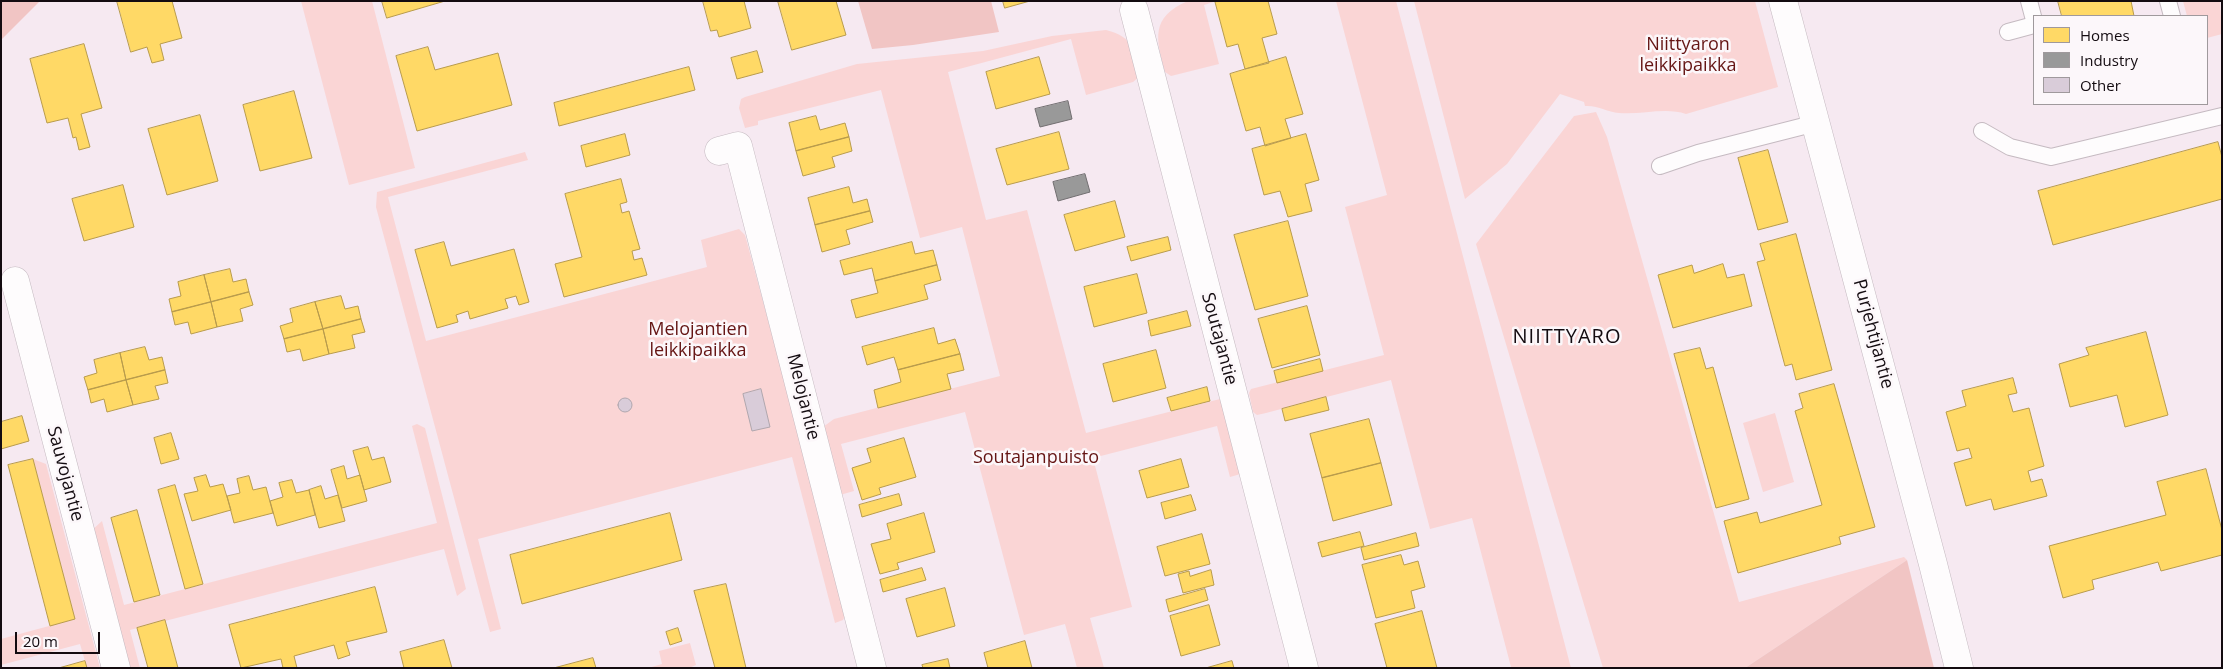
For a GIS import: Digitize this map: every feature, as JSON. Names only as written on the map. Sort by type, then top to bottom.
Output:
[{"type":"street","name":"Purjehtijantie","points":[[1783,1],[1934,564],[1959,668]]},
{"type":"street","name":"Soutajantie","points":[[1134,10],[1304,668]]},
{"type":"street","name":"Melojantie","points":[[719,151],[738,146],[872,668]]},
{"type":"street","name":"Sauvojantie","points":[[15,281],[116,668]]},
{"type":"lane","points":[[2030,1],[2033,15]]},
{"type":"lane","points":[[2168,1],[2172,15]]},
{"type":"lane","points":[[2008,32],[2033,25]]},
{"type":"lane","points":[[1982,131],[2010,147],[2051,157],[2222,116]]},
{"type":"lane","points":[[1660,166],[1698,153],[1816,123]]},
{"type":"green space","points":[[301,1],[372,1],[415,168],[349,185]]},
{"type":"green space","points":[[1188,1],[1217,1],[1204,5],[1219,64],[1171,76],[1165,72],[1159,49],[1159,30],[1167,14]]},
{"type":"green space","points":[[1336,1],[1396,1],[1571,668],[1509,668],[1511,667],[1472,518],[1430,529],[1391,380],[1266,413],[1257,415],[1253,412],[1249,393],[1251,389],[1384,355],[1345,207],[1387,195]]},
{"type":"green space","name":"Niittyaron leikkipaikka","points":[[1414,1],[1755,1],[1778,87],[1686,114],[1670,111],[1615,112],[1585,106],[1584,102],[1560,94],[1507,164],[1465,199]]},
{"type":"green space","points":[[2183,1],[2220,1],[2222,34],[2208,38],[2208,15],[2187,15]]},
{"type":"green space","name":"Soutajanpuisto","points":[[1106,30],[1123,37],[1131,46],[1140,76],[1133,82],[1086,95],[1071,39],[948,72],[986,220],[1027,210],[1086,433],[1220,399],[1227,402],[1244,473],[1230,477],[1217,426],[1093,458],[1132,607],[1090,618],[1104,668],[1077,668],[1065,624],[1024,635],[965,412],[841,444],[854,491],[840,495],[823,427],[834,419],[1000,376],[962,227],[920,238],[881,90],[758,121],[758,125],[745,128],[739,108],[741,99],[745,97],[857,64],[983,51],[1052,36]]},
{"type":"green space","points":[[1596,112],[1607,137],[1739,602],[1904,557],[1907,560],[1745,668],[1603,668],[1476,244],[1574,116]]},
{"type":"green space","name":"Melojantien leikkipaikka","points":[[525,152],[528,160],[388,197],[426,341],[707,267],[701,240],[739,229],[745,235],[847,611],[843,620],[835,623],[792,457],[478,539],[501,629],[490,632],[376,207],[377,192]]},
{"type":"green space","points":[[1775,413],[1794,482],[1763,492],[1743,423]]},
{"type":"green space","points":[[417,424],[425,428],[466,589],[457,596],[444,549],[130,630],[140,668],[126,668],[90,532],[102,521],[124,605],[437,523],[412,426]]},
{"type":"green space","points":[[33,459],[46,464],[100,668],[87,668],[80,644],[1,665],[1,639],[75,619]]},
{"type":"green space","points":[[690,643],[696,665],[689,668],[648,668],[662,664],[659,651]]},
{"type":"shaded area","points":[[1,1],[40,1],[1,40]]},
{"type":"shaded area","points":[[858,1],[991,1],[999,32],[872,49]]},
{"type":"shaded area","points":[[1907,560],[1934,668],[1745,668]]},
{"type":"building: Homes","points":[[117,1],[172,1],[182,38],[160,44],[164,60],[152,63],[147,47],[131,52]]},
{"type":"building: Homes","points":[[382,1],[445,1],[387,18]]},
{"type":"building: Homes","points":[[703,1],[744,1],[751,28],[719,37],[717,30],[711,31]]},
{"type":"building: Homes","points":[[778,1],[836,1],[846,35],[792,50]]},
{"type":"building: Homes","points":[[1003,1],[1030,1],[1005,8]]},
{"type":"building: Homes","points":[[1268,1],[1277,34],[1262,38],[1269,63],[1245,69],[1238,44],[1227,47],[1215,2]]},
{"type":"building: Homes","points":[[2058,1],[2131,1],[2134,15],[2062,15]]},
{"type":"building: Homes","points":[[84,44],[102,108],[81,114],[90,147],[79,150],[76,137],[73,138],[68,118],[47,123],[30,59]]},
{"type":"building: Homes","points":[[428,47],[435,70],[498,53],[512,105],[417,131],[396,56]]},
{"type":"building: Homes","points":[[757,51],[763,72],[737,79],[731,58]]},
{"type":"building: Homes","points":[[1039,57],[1050,94],[996,109],[986,72]]},
{"type":"building: Homes","points":[[1286,57],[1303,114],[1285,119],[1291,138],[1265,146],[1260,127],[1246,131],[1230,74]]},
{"type":"building: Homes","points":[[689,67],[695,90],[559,126],[554,103]]},
{"type":"building: Homes","points":[[294,91],[312,158],[260,171],[243,105]]},
{"type":"building: Homes","points":[[200,115],[218,181],[167,195],[148,129]]},
{"type":"building: Homes","points":[[816,116],[820,130],[845,123],[849,137],[796,151],[789,123]]},
{"type":"building: Homes","points":[[1059,132],[1069,169],[1007,185],[996,149]]},
{"type":"building: Homes","points":[[625,134],[630,155],[586,167],[581,146]]},
{"type":"building: Homes","points":[[1306,134],[1319,180],[1305,184],[1312,211],[1288,217],[1280,191],[1264,195],[1252,149]]},
{"type":"building: Homes","points":[[849,137],[852,151],[832,157],[835,167],[803,176],[796,151]]},
{"type":"building: Homes","points":[[2218,142],[2222,157],[2222,199],[2053,245],[2038,191]]},
{"type":"building: Homes","points":[[1768,150],[1788,222],[1758,230],[1738,158]]},
{"type":"building: Homes","points":[[621,179],[627,202],[620,204],[622,213],[629,211],[640,249],[632,251],[634,260],[642,258],[647,275],[564,297],[555,264],[582,257],[565,194]]},
{"type":"building: Homes","points":[[123,185],[134,227],[84,241],[72,199]]},
{"type":"building: Homes","points":[[849,187],[853,203],[867,199],[870,211],[815,225],[808,198]]},
{"type":"building: Homes","points":[[1115,201],[1125,237],[1075,251],[1064,215]]},
{"type":"building: Homes","points":[[870,211],[873,222],[846,230],[850,244],[822,252],[815,225]]},
{"type":"building: Homes","points":[[1288,221],[1308,296],[1255,310],[1234,235]]},
{"type":"building: Homes","points":[[1796,234],[1832,370],[1796,380],[1792,364],[1785,366],[1757,262],[1765,260],[1760,244]]},
{"type":"building: Homes","points":[[1168,237],[1171,250],[1131,261],[1127,247]]},
{"type":"building: Homes","points":[[444,242],[451,266],[514,249],[529,302],[519,305],[516,296],[505,299],[508,308],[470,319],[468,311],[456,315],[458,322],[437,328],[415,250]]},
{"type":"building: Homes","points":[[912,242],[915,254],[933,250],[937,265],[875,281],[872,268],[844,275],[840,261]]},
{"type":"building: Homes","points":[[1723,264],[1727,278],[1744,274],[1752,306],[1673,328],[1658,275],[1692,265],[1694,273]]},
{"type":"building: Homes","points":[[937,265],[941,280],[924,285],[928,299],[856,318],[851,300],[878,293],[875,281]]},
{"type":"building: Homes","points":[[230,269],[233,282],[246,279],[249,292],[211,302],[204,275]]},
{"type":"building: Homes","points":[[1137,274],[1147,313],[1094,327],[1084,287]]},
{"type":"building: Homes","points":[[204,275],[211,302],[172,312],[169,299],[181,296],[178,282]]},
{"type":"building: Homes","points":[[249,292],[253,305],[240,309],[243,321],[217,327],[211,302]]},
{"type":"building: Homes","points":[[341,296],[345,309],[358,306],[361,319],[323,329],[315,302]]},
{"type":"building: Homes","points":[[211,302],[217,327],[191,334],[188,322],[175,325],[172,312]]},
{"type":"building: Homes","points":[[315,302],[323,329],[284,339],[280,326],[293,322],[290,309]]},
{"type":"building: Homes","points":[[1307,306],[1320,355],[1272,368],[1258,319]]},
{"type":"building: Homes","points":[[1187,311],[1191,326],[1151,336],[1148,321]]},
{"type":"building: Homes","points":[[361,319],[365,332],[352,335],[355,348],[329,354],[323,329]]},
{"type":"building: Homes","points":[[934,328],[938,344],[955,339],[960,354],[898,370],[894,357],[867,365],[862,347]]},
{"type":"building: Homes","points":[[323,329],[329,354],[303,361],[300,349],[287,352],[284,339]]},
{"type":"building: Homes","points":[[2146,332],[2168,415],[2125,427],[2117,395],[2070,407],[2059,364],[2089,355],[2086,348]]},
{"type":"building: Homes","points":[[145,347],[149,360],[162,357],[165,370],[126,380],[120,353]]},
{"type":"building: Homes","points":[[1700,348],[1706,369],[1713,367],[1749,499],[1716,508],[1674,354]]},
{"type":"building: Homes","points":[[1156,350],[1166,388],[1113,402],[1103,364]]},
{"type":"building: Homes","points":[[120,353],[126,380],[88,390],[84,377],[97,373],[94,360]]},
{"type":"building: Homes","points":[[960,354],[964,370],[947,374],[951,389],[878,408],[874,390],[901,382],[898,370]]},
{"type":"building: Homes","points":[[1320,359],[1323,371],[1277,383],[1274,371]]},
{"type":"building: Homes","points":[[165,370],[168,383],[155,386],[159,399],[133,405],[126,380]]},
{"type":"building: Homes","points":[[2013,378],[2017,393],[2008,395],[2013,412],[2029,408],[2044,466],[2028,471],[2031,482],[2042,479],[2047,496],[1994,510],[1991,499],[1966,506],[1954,463],[1972,458],[1969,448],[1957,451],[1946,412],[1966,406],[1962,391]]},
{"type":"building: Homes","points":[[126,380],[133,405],[107,412],[104,399],[91,403],[88,390]]},
{"type":"building: Homes","points":[[1834,384],[1875,527],[1839,537],[1841,544],[1738,573],[1724,521],[1757,512],[1760,523],[1822,505],[1795,411],[1803,408],[1799,394]]},
{"type":"building: Homes","points":[[1207,387],[1210,401],[1171,411],[1167,398]]},
{"type":"building: Homes","points":[[1326,397],[1329,410],[1285,421],[1282,409]]},
{"type":"building: Homes","points":[[22,416],[29,441],[1,449],[1,422]]},
{"type":"building: Homes","points":[[1369,419],[1381,463],[1322,478],[1310,434]]},
{"type":"building: Homes","points":[[171,433],[179,459],[161,464],[154,438]]},
{"type":"building: Homes","points":[[904,438],[916,477],[879,488],[881,494],[862,500],[852,468],[871,462],[867,449]]},
{"type":"building: Homes","points":[[368,447],[372,460],[384,457],[391,482],[364,490],[353,451]]},
{"type":"building: Homes","points":[[33,459],[75,619],[50,626],[8,465]]},
{"type":"building: Homes","points":[[1181,459],[1189,487],[1147,498],[1139,471]]},
{"type":"building: Homes","points":[[1381,463],[1392,505],[1333,521],[1322,478]]},
{"type":"building: Homes","points":[[344,466],[347,479],[360,475],[367,501],[342,508],[331,470]]},
{"type":"building: Homes","points":[[2206,469],[2222,530],[2222,555],[2161,571],[2158,562],[2092,580],[2094,589],[2063,598],[2049,546],[2166,515],[2157,482]]},
{"type":"building: Homes","points":[[206,475],[210,487],[223,484],[231,510],[192,521],[184,494],[198,491],[194,478]]},
{"type":"building: Homes","points":[[249,476],[253,490],[266,487],[273,513],[234,523],[227,496],[240,493],[237,479]]},
{"type":"building: Homes","points":[[292,480],[296,493],[309,490],[315,515],[277,526],[270,501],[283,497],[279,483]]},
{"type":"building: Homes","points":[[175,485],[203,584],[185,589],[158,490]]},
{"type":"building: Homes","points":[[321,486],[325,499],[338,495],[345,521],[319,528],[309,490]]},
{"type":"building: Homes","points":[[899,494],[902,505],[862,517],[859,505]]},
{"type":"building: Homes","points":[[1191,495],[1196,510],[1165,519],[1161,503]]},
{"type":"building: Homes","points":[[137,510],[160,595],[134,602],[111,518]]},
{"type":"building: Homes","points":[[670,513],[682,560],[522,604],[510,555]]},
{"type":"building: Homes","points":[[924,513],[935,552],[897,563],[899,569],[880,574],[871,544],[891,539],[887,524]]},
{"type":"building: Homes","points":[[1360,532],[1364,546],[1322,557],[1318,543]]},
{"type":"building: Homes","points":[[1416,533],[1419,546],[1364,560],[1361,548]]},
{"type":"building: Homes","points":[[1202,534],[1210,564],[1165,576],[1157,547]]},
{"type":"building: Homes","points":[[1401,555],[1404,565],[1418,561],[1425,587],[1411,591],[1415,608],[1376,618],[1362,565]]},
{"type":"building: Homes","points":[[922,568],[926,580],[883,592],[880,580]]},
{"type":"building: Homes","points":[[1211,570],[1214,585],[1183,593],[1178,574],[1189,571],[1190,576]]},
{"type":"building: Homes","points":[[726,584],[746,668],[715,668],[694,591]]},
{"type":"building: Homes","points":[[375,587],[387,632],[346,642],[350,655],[338,659],[334,645],[294,656],[297,668],[283,668],[281,659],[241,668],[229,625]]},
{"type":"building: Homes","points":[[945,588],[955,626],[917,637],[906,599]]},
{"type":"building: Homes","points":[[1205,589],[1208,600],[1169,612],[1166,600]]},
{"type":"building: Homes","points":[[1209,605],[1220,645],[1181,656],[1170,616]]},
{"type":"building: Homes","points":[[1422,611],[1437,668],[1387,668],[1375,624]]},
{"type":"building: Homes","points":[[165,620],[178,668],[148,668],[137,628]]},
{"type":"building: Homes","points":[[678,628],[682,641],[670,645],[666,632]]},
{"type":"building: Homes","points":[[444,640],[452,668],[404,668],[400,652]]},
{"type":"building: Homes","points":[[1025,641],[1032,668],[988,668],[984,653]]},
{"type":"building: Homes","points":[[593,658],[596,668],[554,668]]},
{"type":"building: Homes","points":[[948,659],[950,668],[923,668],[922,665]]},
{"type":"building: Homes","points":[[85,661],[87,668],[59,668]]},
{"type":"building: Homes","points":[[1232,661],[1234,668],[1206,668]]},
{"type":"building: Industry","points":[[1068,101],[1072,119],[1040,127],[1035,109]]},
{"type":"building: Industry","points":[[1085,174],[1090,192],[1058,201],[1053,182]]},
{"type":"building: Other","points":[[761,389],[770,427],[752,431],[743,394]]},
{"type":"building: Other","points":[[622,398],[628,398],[632,405],[628,412],[622,412],[618,408],[618,402]]},
{"type":"district","name":"NIITTYARO","points":[[1567,337]]}]
